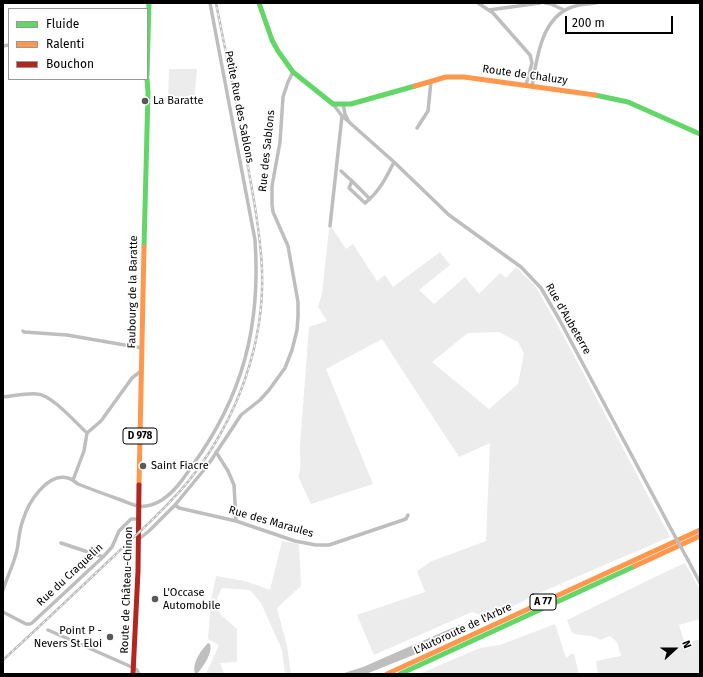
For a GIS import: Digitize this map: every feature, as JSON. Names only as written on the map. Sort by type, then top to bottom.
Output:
[{"type":"main road","points":[[148,15],[149,3]]},
{"type":"main road","points":[[259,3],[272,40],[293,72],[333,104]]},
{"type":"main road","name":"Route de Chaluzy","points":[[333,104],[351,104],[431,81],[464,77],[606,96],[628,102],[700,134]]},
{"type":"main road","name":"Faubourg de la Baratte","points":[[139,506],[148,98],[147,80]]},
{"type":"main road","name":"Route de Château-Chinon","points":[[133,674],[139,540],[139,506]]},
{"type":"main road","name":"L'Autoroute de l'Arbre","points":[[386,674],[700,530]]},
{"type":"main road","name":"L'Autoroute de l'Arbre","points":[[400,674],[700,536]]},
{"type":"street","name":"Petite Rue des Sablons","points":[[139,506],[157,503],[169,494],[202,452],[223,416],[240,377],[249,346],[256,297],[257,270],[253,224],[210,3]]},
{"type":"street","points":[[478,3],[489,10],[519,41],[530,55],[532,63],[529,86]]},
{"type":"street","points":[[489,10],[540,3]]},
{"type":"street","points":[[545,3],[564,10]]},
{"type":"street","points":[[529,86],[542,39],[548,27],[564,10],[573,6],[596,3]]},
{"type":"street","name":"Rue des Sablons","points":[[174,505],[208,465],[241,415],[260,400],[269,390],[285,368],[292,350],[297,330],[298,302],[288,246],[277,222],[272,204],[272,186],[280,142],[283,97],[293,72]]},
{"type":"street","points":[[417,128],[428,111],[431,81]]},
{"type":"street","name":"Rue d'Aubeterre","points":[[333,104],[342,116],[394,162],[448,215],[521,267],[540,288],[559,319],[700,583]]},
{"type":"street","name":"Rue d'Aubeterre","points":[[343,104],[345,114],[349,122]]},
{"type":"street","points":[[330,226],[342,116]]},
{"type":"street","points":[[352,182],[349,188],[365,203],[384,183],[394,162]]},
{"type":"street","points":[[341,171],[370,199]]},
{"type":"street","points":[[24,331],[67,335],[142,348]]},
{"type":"street","points":[[73,480],[84,451],[87,433],[101,421],[132,378],[141,371]]},
{"type":"street","points":[[3,397],[38,394],[45,395],[87,433]]},
{"type":"street","points":[[216,452],[228,471],[234,485],[236,520]]},
{"type":"street","points":[[3,590],[17,550],[22,520],[30,504],[40,490],[55,478],[65,477],[78,484],[139,506]]},
{"type":"street","points":[[139,540],[149,532],[174,505]]},
{"type":"street","name":"Rue des Maraules","points":[[174,505],[179,508],[236,520],[295,541],[316,545],[329,545],[406,519],[408,515]]},
{"type":"street","name":"Rue du Craquelin","points":[[3,612],[30,624],[103,557],[112,547],[119,530],[131,519],[139,520]]},
{"type":"street","points":[[61,543],[103,557]]},
{"type":"street","points":[[48,630],[134,668],[139,674]]},
{"type":"shaded area","points":[[169,69],[197,69],[194,101],[168,101]]},
{"type":"shaded area","points":[[332,228],[346,249],[353,244],[377,281],[385,275],[393,287],[440,252],[450,265],[419,290],[434,304],[465,277],[479,294],[500,273],[506,278],[516,267],[536,287],[670,537],[539,593],[490,618],[472,612],[374,655],[357,615],[425,592],[417,571],[432,561],[486,541],[490,443],[459,457],[382,339],[326,369],[373,484],[311,504],[298,476],[301,465],[300,445],[309,327],[327,321],[318,307],[322,294],[329,229]],"holes":[[[499,332],[518,342],[524,353],[518,384],[489,409],[432,362],[468,333]]]},
{"type":"shaded area","points":[[282,541],[299,544],[301,586],[277,608],[287,646],[291,674],[285,674],[282,650],[261,603],[250,590],[222,588],[217,598],[219,613],[237,629],[237,662],[220,663],[224,674],[206,674],[219,645],[208,639],[211,600],[216,576],[245,581],[270,590]]},
{"type":"shaded area","points":[[685,563],[700,590],[700,619],[679,625],[685,644],[700,639],[700,674],[598,674],[596,661],[621,656],[617,642],[610,636],[600,640],[590,636],[572,633],[567,620]]},
{"type":"shaded area","points":[[555,624],[566,658],[571,654],[574,654],[579,674],[419,674],[480,648],[500,645]]},
{"type":"shaded area","points":[[459,625],[464,629],[463,632],[426,650],[366,674],[341,674],[363,667]]},
{"type":"shaded area","points":[[208,643],[210,644],[211,648],[209,656],[197,674],[195,673],[194,669],[196,661]]},
{"type":"railway","points":[[3,660],[144,528],[191,478],[222,431],[245,380],[259,325],[262,297],[261,255],[251,184],[216,3]]},
{"type":"traffic: fast","points":[[148,39],[149,3]]},
{"type":"traffic: fast","points":[[259,3],[272,40],[293,72],[333,104],[351,104],[415,86]]},
{"type":"traffic: fast","points":[[144,247],[147,80]]},
{"type":"traffic: fast","points":[[595,95],[628,102],[700,134]]},
{"type":"traffic: fast","points":[[400,674],[635,566]]},
{"type":"traffic: slow","points":[[415,86],[446,77],[464,77],[595,95]]},
{"type":"traffic: slow","points":[[139,485],[144,247]]},
{"type":"traffic: slow","points":[[387,674],[700,530]]},
{"type":"traffic: slow","points":[[635,566],[700,536]]},
{"type":"traffic: jam","points":[[133,674],[138,571],[139,485]]},
{"type":"place","name":"La Baratte","points":[[145,101]]},
{"type":"place","name":"Saint Fiacre","points":[[143,466]]},
{"type":"place","name":"L'Occase Automobile","points":[[155,599]]},
{"type":"place","name":"Point P - Nevers St Eloi","points":[[110,637]]}]
